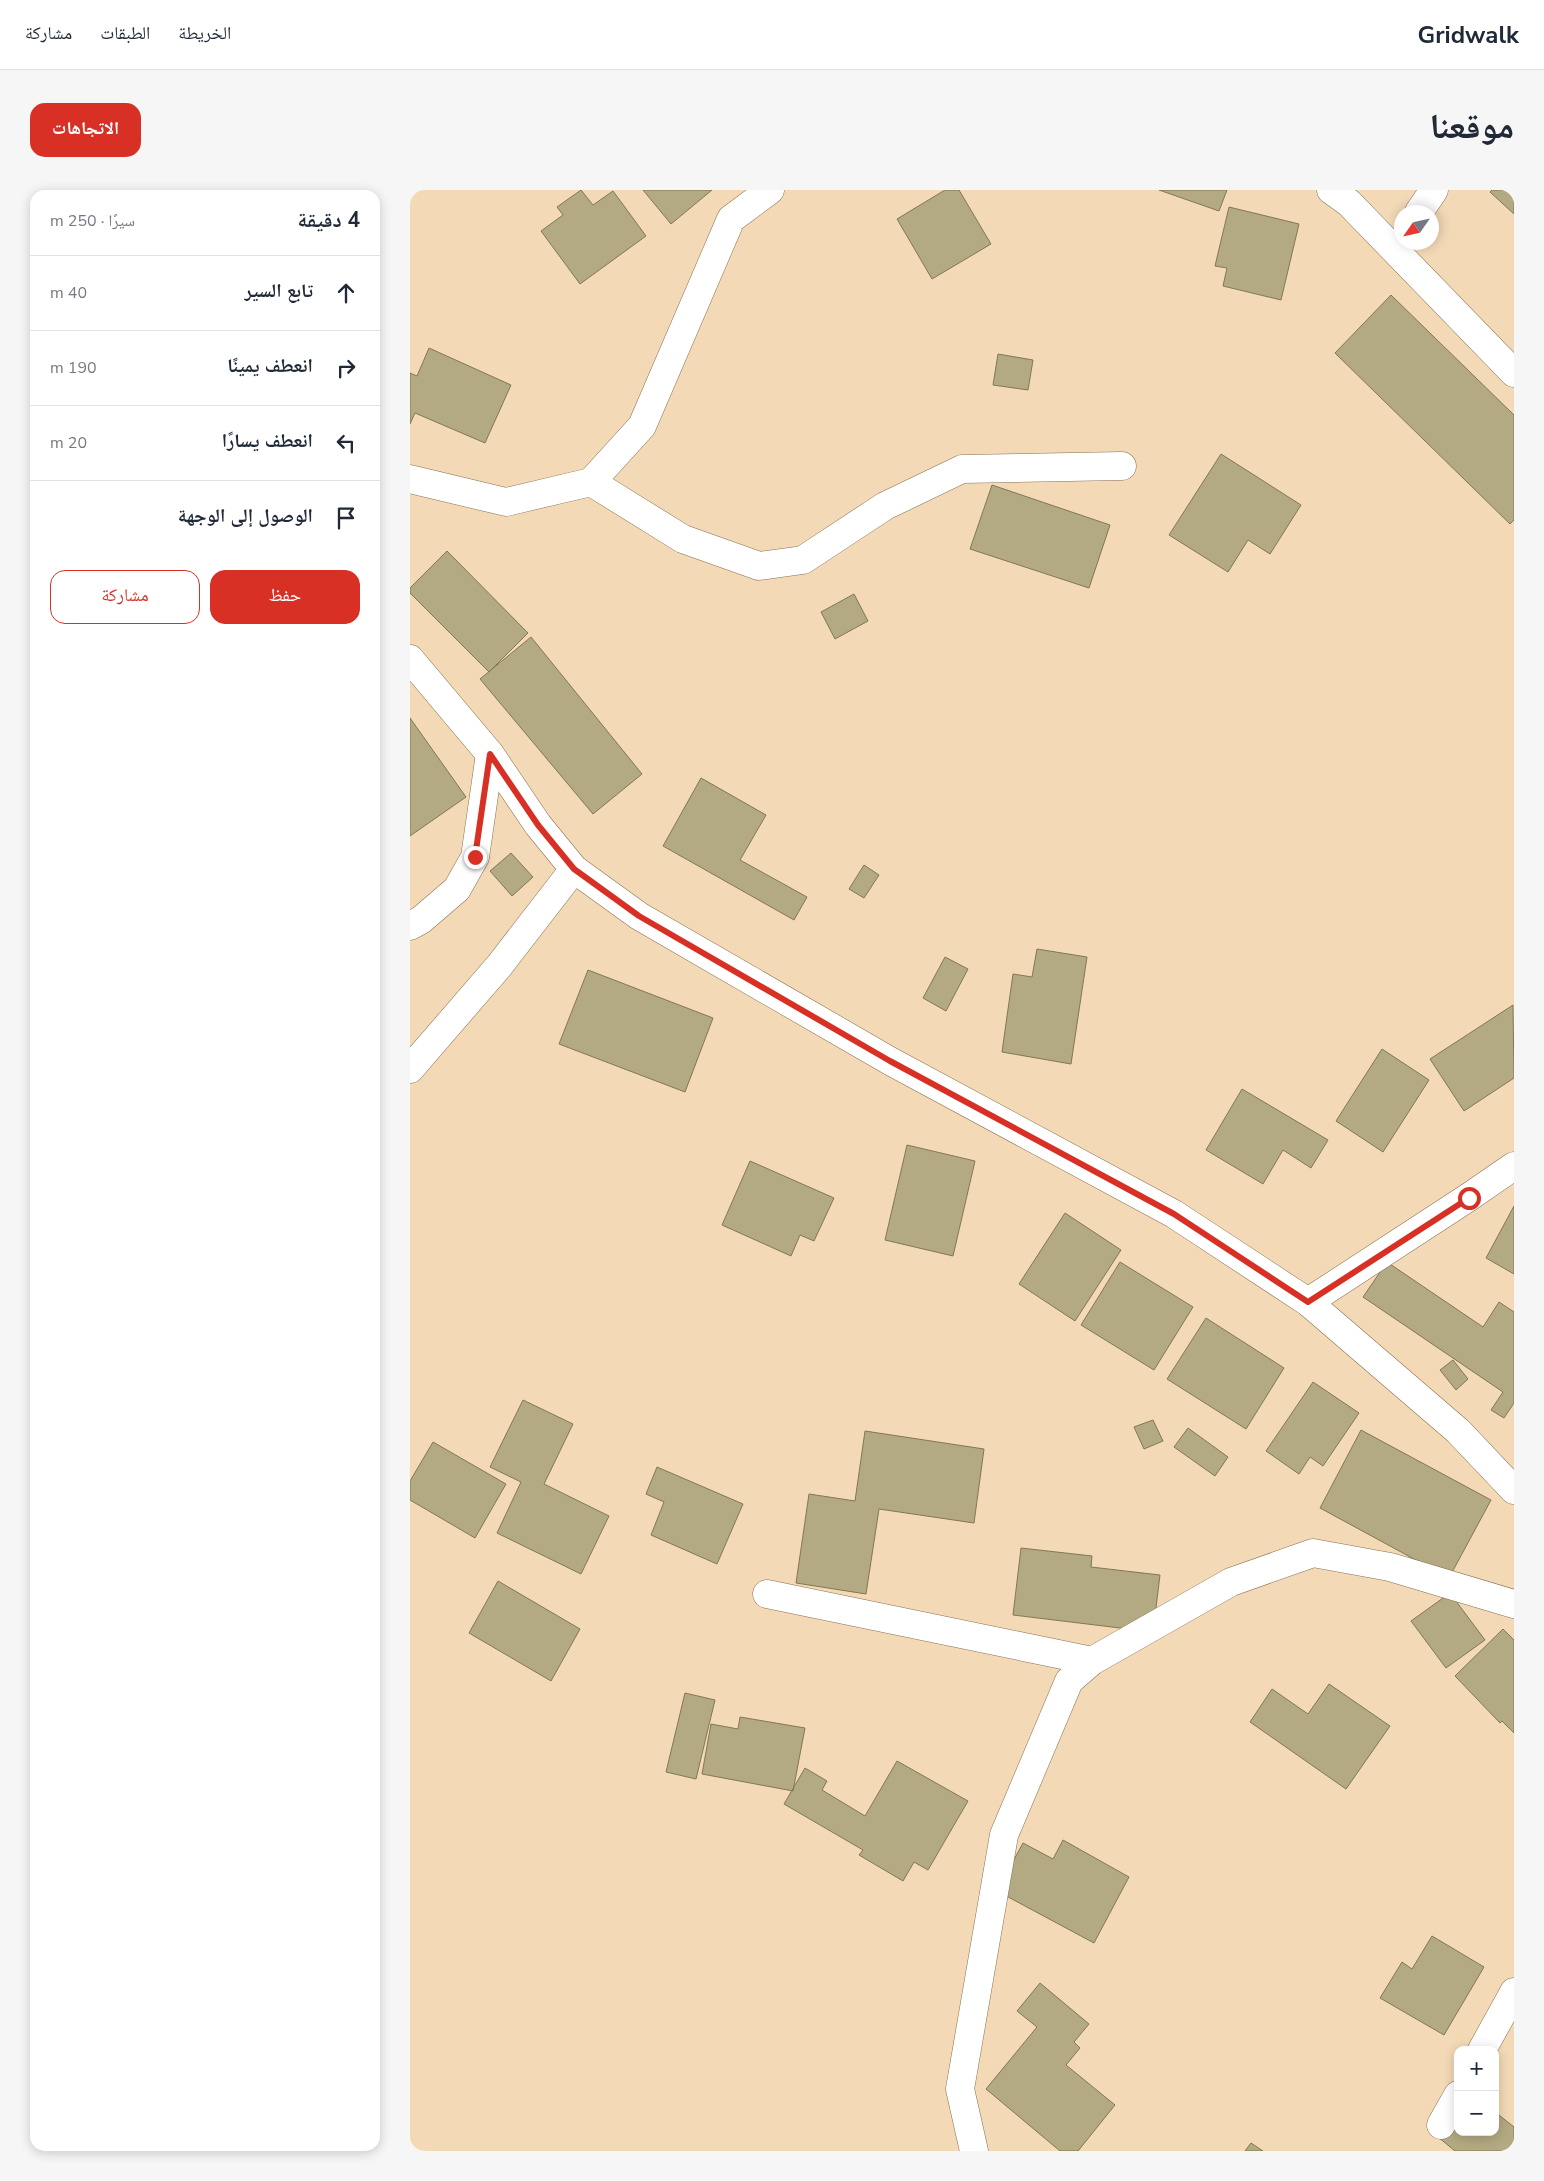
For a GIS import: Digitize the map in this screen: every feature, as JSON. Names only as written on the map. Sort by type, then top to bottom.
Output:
[{"type":"street","points":[[410,479],[506,502],[591,482],[642,426],[731,219],[770,190]]},
{"type":"street","points":[[1331,190],[1350,203],[1394,241]]},
{"type":"street","points":[[1424,205],[1434,190]]},
{"type":"street","points":[[1403,250],[1514,373]]},
{"type":"street","points":[[591,482],[684,539],[759,566],[803,560],[885,506],[962,469],[1122,466]]},
{"type":"street","points":[[410,659],[490,754],[538,825],[574,869],[639,916],[899,1066],[1174,1214],[1308,1302],[1458,1431],[1514,1490]]},
{"type":"street","points":[[410,926],[421,920],[457,889],[475,857],[490,754]]},
{"type":"street","points":[[410,1069],[499,966],[574,869]]},
{"type":"street","points":[[1308,1302],[1469,1198],[1514,1166]]},
{"type":"street","points":[[974,2151],[960,2089],[1004,1834],[1069,1681],[1092,1661],[1231,1582],[1313,1553],[1390,1567],[1514,1604]]},
{"type":"street","points":[[767,1594],[1092,1661]]},
{"type":"street","points":[[1484,2046],[1514,1992]]},
{"type":"street","points":[[1442,2125],[1454,2102]]},
{"type":"building","points":[[581,190],[593,205],[613,191],[646,236],[580,284],[541,231],[563,215],[557,207]]},
{"type":"building","points":[[643,190],[712,190],[671,224]]},
{"type":"building","points":[[945,190],[959,190],[991,244],[932,279],[897,219]]},
{"type":"building","points":[[1159,190],[1227,190],[1219,211]]},
{"type":"building","points":[[1492,190],[1514,190],[1514,214],[1490,192]]},
{"type":"building","points":[[1229,207],[1299,224],[1281,300],[1223,286],[1227,268],[1215,266]]},
{"type":"building","points":[[1391,295],[1514,415],[1514,520],[1510,524],[1335,353]]},
{"type":"building","points":[[429,348],[511,385],[485,443],[415,413],[410,424],[410,373],[417,376]]},
{"type":"building","points":[[998,354],[1033,360],[1028,390],[993,385]]},
{"type":"building","points":[[1221,454],[1301,505],[1270,554],[1248,540],[1228,572],[1169,535]]},
{"type":"building","points":[[992,485],[1110,525],[1089,588],[970,549]]},
{"type":"building","points":[[447,551],[528,633],[489,672],[410,593],[410,588]]},
{"type":"building","points":[[854,594],[868,621],[835,639],[821,612]]},
{"type":"building","points":[[531,637],[642,774],[593,814],[480,679]]},
{"type":"building","points":[[410,718],[466,797],[410,836]]},
{"type":"building","points":[[701,778],[766,815],[740,860],[807,897],[794,920],[663,846]]},
{"type":"building","points":[[511,853],[533,877],[512,896],[490,871]]},
{"type":"building","points":[[864,865],[879,875],[864,898],[849,889]]},
{"type":"building","points":[[1037,949],[1087,957],[1071,1064],[1002,1052],[1013,974],[1032,977]]},
{"type":"building","points":[[945,957],[968,969],[946,1011],[923,998]]},
{"type":"building","points":[[588,970],[713,1018],[685,1092],[559,1044]]},
{"type":"building","points":[[1513,1005],[1514,1078],[1464,1111],[1430,1059]]},
{"type":"building","points":[[1382,1049],[1429,1080],[1383,1152],[1336,1121]]},
{"type":"building","points":[[1242,1089],[1328,1140],[1311,1168],[1283,1150],[1263,1184],[1206,1150]]},
{"type":"building","points":[[907,1145],[975,1161],[953,1256],[885,1240]]},
{"type":"building","points":[[750,1161],[834,1198],[814,1241],[800,1235],[791,1256],[722,1225]]},
{"type":"building","points":[[1514,1206],[1514,1274],[1486,1258]]},
{"type":"building","points":[[1065,1213],[1121,1250],[1075,1321],[1019,1284]]},
{"type":"building","points":[[1120,1262],[1193,1307],[1154,1370],[1081,1325]]},
{"type":"building","points":[[1387,1262],[1483,1327],[1499,1302],[1514,1312],[1514,1403],[1504,1418],[1491,1410],[1503,1392],[1363,1297]]},
{"type":"building","points":[[1206,1318],[1284,1368],[1246,1429],[1167,1379]]},
{"type":"building","points":[[1453,1360],[1468,1379],[1456,1390],[1440,1370]]},
{"type":"building","points":[[1313,1382],[1359,1413],[1323,1466],[1310,1457],[1299,1474],[1266,1451]]},
{"type":"building","points":[[523,1400],[573,1424],[544,1484],[609,1516],[581,1574],[497,1533],[521,1482],[490,1467]]},
{"type":"building","points":[[1153,1420],[1163,1441],[1144,1449],[1134,1427]]},
{"type":"building","points":[[1188,1428],[1228,1457],[1215,1476],[1174,1447]]},
{"type":"building","points":[[1361,1430],[1491,1500],[1449,1578],[1320,1508]]},
{"type":"building","points":[[865,1431],[984,1449],[974,1523],[879,1509],[866,1594],[796,1583],[809,1494],[855,1501]]},
{"type":"building","points":[[433,1442],[506,1484],[475,1538],[410,1500],[410,1481]]},
{"type":"building","points":[[657,1467],[743,1504],[717,1564],[651,1535],[664,1502],[646,1494]]},
{"type":"building","points":[[1021,1548],[1092,1556],[1091,1567],[1160,1575],[1153,1632],[1013,1615]]},
{"type":"building","points":[[498,1581],[580,1629],[551,1681],[469,1633]]},
{"type":"building","points":[[1450,1593],[1485,1640],[1446,1668],[1411,1621]]},
{"type":"building","points":[[1503,1629],[1514,1640],[1514,1733],[1502,1721],[1500,1723],[1455,1676]]},
{"type":"building","points":[[1329,1684],[1390,1726],[1346,1789],[1250,1722],[1272,1689],[1308,1714]]},
{"type":"building","points":[[685,1693],[715,1700],[696,1779],[666,1772]]},
{"type":"building","points":[[740,1717],[805,1728],[793,1791],[702,1774],[711,1724],[738,1729]]},
{"type":"building","points":[[897,1761],[968,1801],[928,1870],[914,1862],[903,1881],[859,1855],[863,1850],[784,1804],[805,1768],[827,1781],[822,1790],[865,1816]]},
{"type":"building","points":[[1063,1840],[1129,1877],[1094,1943],[997,1891],[1023,1843],[1053,1859]]},
{"type":"building","points":[[1432,1936],[1484,1967],[1444,2035],[1380,1998],[1402,1962],[1412,1969]]},
{"type":"building","points":[[1040,1983],[1089,2024],[1074,2042],[1080,2048],[1066,2065],[1115,2105],[1078,2151],[1060,2151],[986,2089],[1037,2027],[1017,2011]]},
{"type":"building","points":[[1499,2115],[1514,2127],[1514,2151],[1455,2151],[1438,2137],[1454,2117],[1454,2136],[1499,2136]]},
{"type":"building","points":[[1251,2143],[1263,2151],[1245,2151]]},
{"type":"route","points":[[475,857],[480,811],[490,754],[538,825],[574,869],[639,916],[890,1061],[1174,1214],[1308,1302],[1469,1198]]}]
